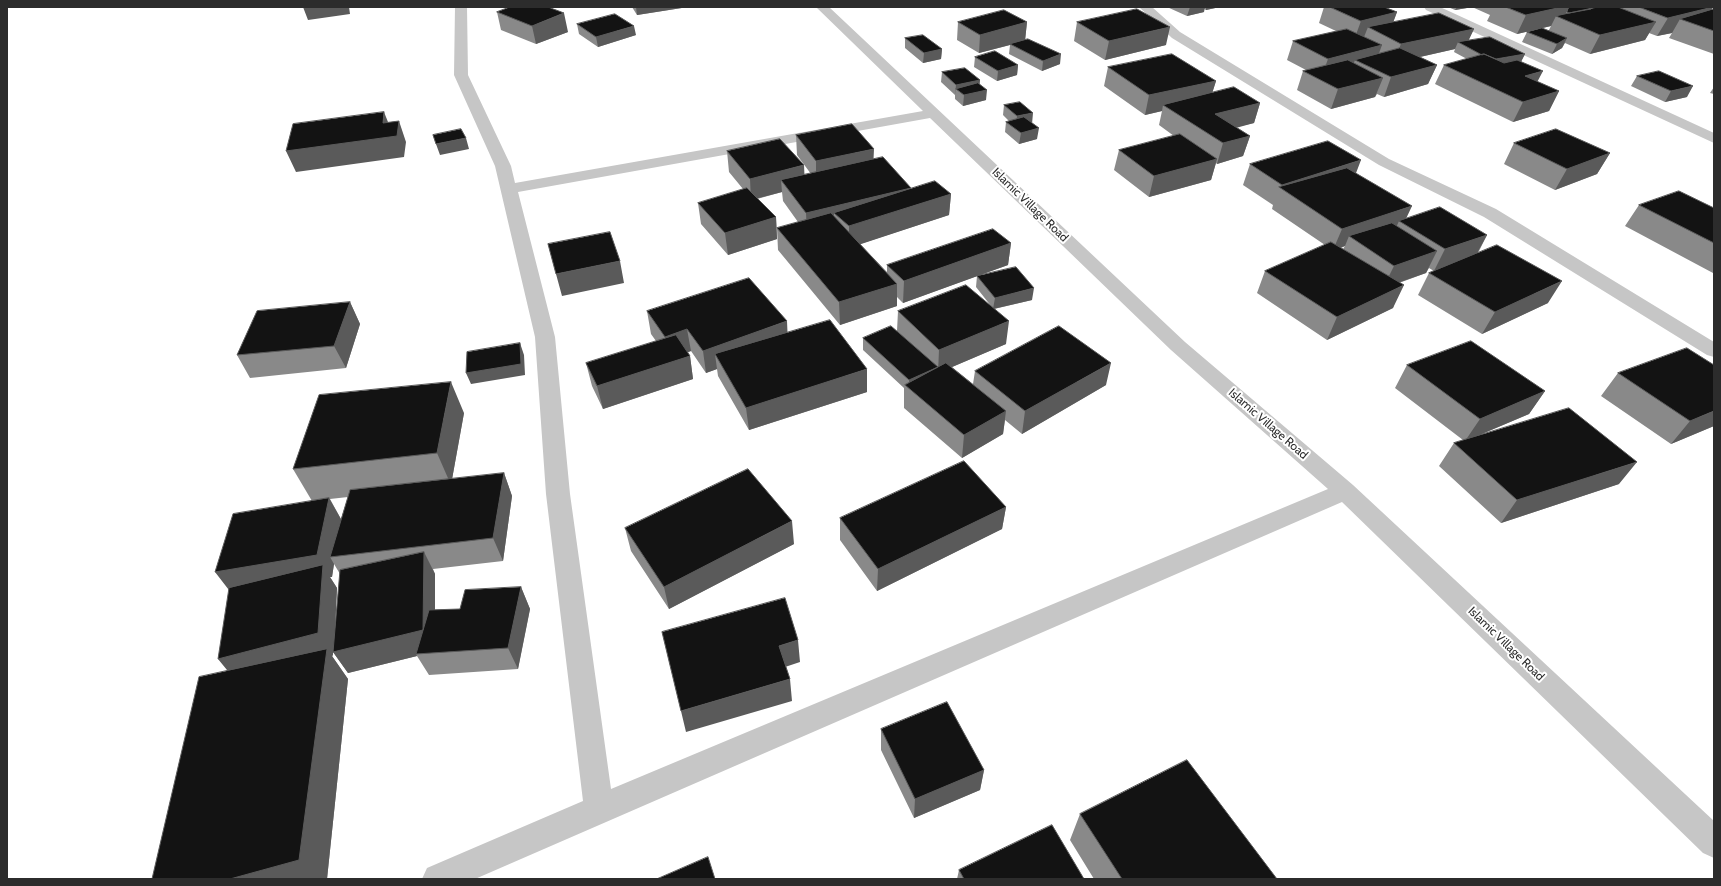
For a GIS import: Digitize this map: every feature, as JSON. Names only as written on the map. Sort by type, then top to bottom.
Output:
[{"type":"street","points":[[461,7],[461,75],[503,166],[545,337],[558,494],[599,809]]},
{"type":"street","name":"Islamic Village Road","points":[[822,7],[1178,346],[1345,491],[1714,842]]},
{"type":"street","points":[[1145,7],[1176,35],[1384,162],[1490,213],[1714,351]]},
{"type":"street","points":[[1430,7],[1714,140]]},
{"type":"street","points":[[508,189],[934,113]]},
{"type":"street","points":[[438,879],[1345,491]]},
{"type":"building","points":[[510,7],[548,7],[564,13],[532,26],[497,12]]},
{"type":"building","points":[[1330,7],[1384,7],[1397,12],[1361,21]]},
{"type":"building","points":[[1506,7],[1562,7],[1526,15]]},
{"type":"building","points":[[1569,7],[1587,7],[1591,9],[1569,13],[1567,12]]},
{"type":"building","points":[[1598,7],[1618,7],[1656,22],[1600,35],[1556,16]]},
{"type":"building","points":[[1639,7],[1713,7],[1668,18]]},
{"type":"building","points":[[1137,9],[1170,27],[1109,41],[1077,22]]},
{"type":"building","points":[[1714,9],[1714,31],[1680,19]]},
{"type":"building","points":[[1004,10],[1027,22],[980,35],[958,22]]},
{"type":"building","points":[[1439,13],[1474,29],[1401,44],[1368,27]]},
{"type":"building","points":[[615,14],[634,26],[596,37],[577,24]]},
{"type":"building","points":[[1542,28],[1567,38],[1557,44],[1527,32]]},
{"type":"building","points":[[1347,29],[1382,45],[1328,59],[1293,41]]},
{"type":"building","points":[[923,35],[942,49],[924,53],[905,38]]},
{"type":"building","points":[[1490,37],[1525,54],[1496,59],[1484,54],[1482,55],[1458,42]]},
{"type":"building","points":[[1028,39],[1061,54],[1043,61],[1010,44]]},
{"type":"building","points":[[1400,48],[1437,65],[1391,77],[1355,60]]},
{"type":"building","points":[[995,51],[1018,65],[998,71],[975,57]]},
{"type":"building","points":[[1172,54],[1216,81],[1149,95],[1108,67]]},
{"type":"building","points":[[1484,54],[1504,63],[1517,60],[1543,71],[1525,76],[1559,91],[1523,102],[1444,65]]},
{"type":"building","points":[[1348,60],[1383,78],[1338,89],[1303,71]]},
{"type":"building","points":[[965,68],[980,80],[956,85],[942,72]]},
{"type":"building","points":[[1659,71],[1693,86],[1671,91],[1637,76]]},
{"type":"building","points":[[978,83],[987,90],[964,95],[956,89]]},
{"type":"building","points":[[1234,87],[1260,103],[1215,114],[1250,136],[1223,143],[1163,105]]},
{"type":"building","points":[[1020,102],[1033,113],[1017,116],[1004,105]]},
{"type":"building","points":[[384,112],[383,123],[399,121],[397,136],[286,151],[293,124]]},
{"type":"building","points":[[1024,117],[1039,128],[1021,133],[1006,122]]},
{"type":"building","points":[[852,124],[874,149],[816,161],[796,135]]},
{"type":"building","points":[[461,129],[466,138],[436,144],[433,135]]},
{"type":"building","points":[[1556,129],[1610,153],[1567,169],[1514,143]]},
{"type":"building","points":[[1180,134],[1217,159],[1154,176],[1119,150]]},
{"type":"building","points":[[780,139],[804,165],[750,179],[727,151]]},
{"type":"building","points":[[1328,141],[1361,160],[1282,185],[1250,164]]},
{"type":"building","points":[[883,157],[911,188],[806,213],[781,180]]},
{"type":"building","points":[[1347,168],[1412,206],[1342,229],[1279,187]]},
{"type":"building","points":[[935,181],[951,194],[849,226],[834,213]]},
{"type":"building","points":[[747,188],[776,217],[725,233],[698,203]]},
{"type":"building","points":[[1679,191],[1714,208],[1714,243],[1639,205]]},
{"type":"building","points":[[1440,207],[1487,235],[1445,249],[1399,221]]},
{"type":"building","points":[[831,213],[897,284],[839,302],[777,228]]},
{"type":"building","points":[[1392,223],[1437,251],[1394,266],[1349,236]]},
{"type":"building","points":[[993,229],[1011,243],[904,281],[887,265]]},
{"type":"building","points":[[610,232],[620,261],[556,274],[548,244]]},
{"type":"building","points":[[1331,242],[1404,285],[1337,317],[1265,271]]},
{"type":"building","points":[[1497,245],[1562,281],[1495,312],[1429,273]]},
{"type":"building","points":[[1016,267],[1034,288],[995,298],[977,276]]},
{"type":"building","points":[[749,278],[787,321],[703,351],[687,329],[665,337],[647,311]]},
{"type":"building","points":[[966,285],[1009,321],[939,350],[898,311]]},
{"type":"building","points":[[350,302],[334,346],[237,355],[257,311]]},
{"type":"building","points":[[830,320],[867,369],[746,408],[715,354]]},
{"type":"building","points":[[891,326],[938,367],[909,380],[863,338]]},
{"type":"building","points":[[1059,326],[1111,363],[1025,411],[975,371]]},
{"type":"building","points":[[676,335],[690,356],[597,386],[586,363]]},
{"type":"building","points":[[1471,341],[1545,391],[1480,419],[1407,365]]},
{"type":"building","points":[[520,343],[521,364],[466,373],[467,352]]},
{"type":"building","points":[[1687,348],[1714,365],[1714,411],[1690,421],[1618,373]]},
{"type":"building","points":[[946,363],[1006,411],[964,435],[905,385]]},
{"type":"building","points":[[451,382],[437,453],[293,469],[319,395]]},
{"type":"building","points":[[1569,408],[1637,462],[1517,500],[1454,443]]},
{"type":"building","points":[[964,461],[1006,507],[878,569],[840,518]]},
{"type":"building","points":[[748,469],[792,521],[664,587],[625,528]]},
{"type":"building","points":[[504,473],[493,538],[330,557],[350,490]]},
{"type":"building","points":[[329,498],[317,555],[215,572],[233,514]]},
{"type":"building","points":[[424,552],[423,630],[333,652],[340,570]]},
{"type":"building","points":[[323,565],[318,633],[218,659],[229,588]]},
{"type":"building","points":[[521,587],[508,648],[416,654],[429,610],[460,609],[465,590]]},
{"type":"building","points":[[785,598],[798,640],[779,646],[790,679],[681,711],[662,632]]},
{"type":"building","points":[[327,649],[299,860],[230,879],[152,879],[199,677]]},
{"type":"building","points":[[947,702],[984,770],[915,799],[881,729]]},
{"type":"building","points":[[1187,760],[1277,879],[1122,879],[1080,814]]},
{"type":"building","points":[[1052,825],[1084,879],[964,879],[959,870]]},
{"type":"building","points":[[708,857],[715,879],[657,879]]}]
